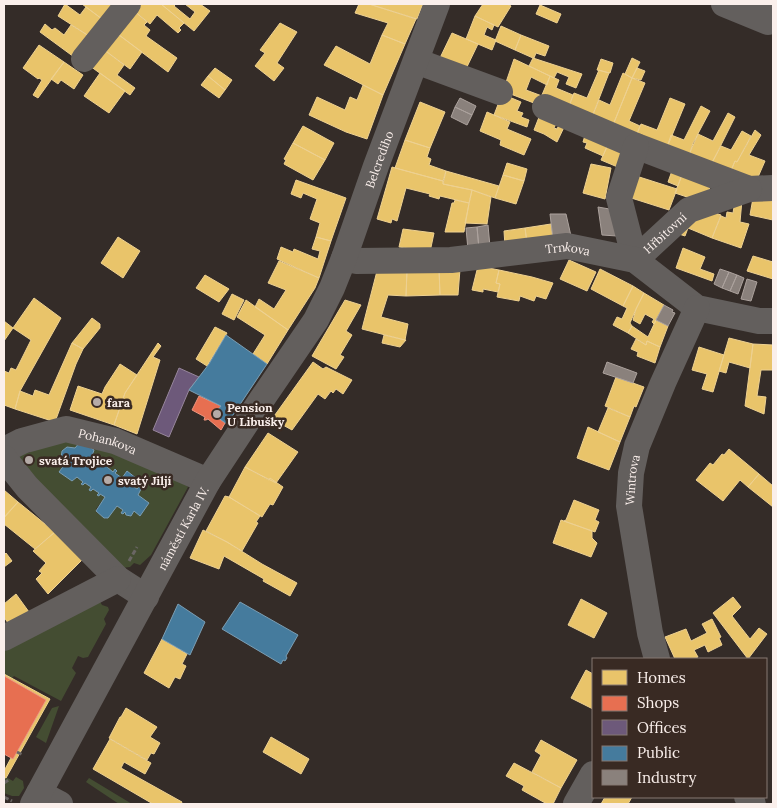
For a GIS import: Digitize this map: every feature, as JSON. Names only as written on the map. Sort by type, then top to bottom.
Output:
[{"type":"street","points":[[84,59],[128,4]]},
{"type":"street","name":"Belcrediho","points":[[344,258],[376,166],[437,4]]},
{"type":"street","points":[[724,4],[768,22],[773,9]]},
{"type":"street","points":[[416,61],[500,92]]},
{"type":"street","name":"Hřbitovní","points":[[545,108],[636,146],[761,189]]},
{"type":"street","name":"Hřbitovní","points":[[636,146],[619,198],[635,260],[689,210],[761,189]]},
{"type":"street","name":"Trnkova","points":[[344,258],[356,261],[451,260],[567,246],[635,260],[697,308],[759,321],[773,321]]},
{"type":"street","name":"náměstí Karla IV.","points":[[44,801],[146,597],[208,481],[316,320],[344,258]]},
{"type":"street","name":"Wintrova","points":[[658,658],[650,633],[629,506],[630,473],[637,446],[662,383],[697,308]]},
{"type":"street","name":"Pohankova","points":[[4,450],[22,441],[66,430],[115,441],[208,481]]},
{"type":"street","points":[[4,458],[27,487],[118,579],[146,597]]},
{"type":"street","points":[[4,638],[118,579]]},
{"type":"street","points":[[576,804],[592,776]]},
{"type":"path","points":[[17,752],[23,755]]},
{"type":"path","points":[[4,783],[10,779]]},
{"type":"green space","points":[[77,438],[183,479],[188,487],[151,555],[140,565],[134,563],[130,567],[122,568],[17,459],[24,450],[29,453],[32,450]],"holes":[[[67,447],[92,453],[92,456],[98,460],[99,458],[101,459],[100,462],[105,466],[109,465],[107,467],[113,472],[115,469],[117,470],[115,473],[122,478],[127,471],[136,477],[131,485],[137,489],[141,488],[138,495],[149,503],[140,515],[134,511],[131,516],[126,515],[125,512],[123,514],[121,513],[123,510],[117,506],[106,519],[96,512],[96,509],[105,497],[100,494],[99,496],[97,495],[99,493],[93,489],[89,490],[91,487],[85,483],[81,484],[83,482],[77,477],[72,481],[59,472],[65,464],[62,462],[61,454]]]},
{"type":"green space","points":[[99,600],[109,610],[104,619],[106,624],[88,657],[78,656],[72,668],[76,673],[61,701],[14,676],[11,679],[4,675],[4,646]]},
{"type":"green space","points":[[59,706],[46,743],[36,737],[52,708]]},
{"type":"green space","points":[[4,776],[13,781],[16,777],[23,781],[24,788],[19,796],[4,793]]},
{"type":"green space","points":[[89,778],[132,804],[119,804],[86,782]]},
{"type":"building: Homes","points":[[65,4],[80,15],[86,7],[102,19],[89,36],[58,16]]},
{"type":"building: Homes","points":[[82,4],[114,4],[102,19]]},
{"type":"building: Homes","points":[[138,4],[161,4],[184,23],[179,28],[181,30],[178,33],[157,15],[150,24],[133,10]]},
{"type":"building: Homes","points":[[161,4],[176,4],[174,6],[190,19],[195,12],[185,4],[200,4],[210,11],[194,31]]},
{"type":"building: Homes","points":[[359,4],[369,4],[416,19],[405,44],[382,35],[388,23],[355,13]]},
{"type":"building: Homes","points":[[369,4],[423,4],[417,19]]},
{"type":"building: Homes","points":[[483,4],[507,4],[511,6],[498,27],[475,16]]},
{"type":"building: Homes","points":[[540,5],[561,14],[557,23],[536,14]]},
{"type":"building: Homes","points":[[133,10],[147,22],[144,25],[150,30],[146,36],[177,58],[168,72],[115,32]]},
{"type":"building: Homes","points":[[475,16],[494,25],[492,30],[487,27],[484,35],[496,40],[492,50],[466,39]]},
{"type":"building: Homes","points":[[280,23],[297,32],[277,63],[284,68],[274,81],[255,66],[265,53],[260,50]]},
{"type":"building: Homes","points":[[45,24],[52,30],[55,28],[64,35],[71,25],[89,36],[74,57],[40,32]]},
{"type":"building: Homes","points":[[501,26],[521,35],[515,50],[495,41]]},
{"type":"building: Homes","points":[[115,32],[142,52],[130,69],[103,49]]},
{"type":"building: Homes","points":[[452,33],[478,44],[464,73],[439,60]]},
{"type":"building: Homes","points":[[382,35],[405,44],[383,95],[324,65],[336,46],[370,64]]},
{"type":"building: Homes","points":[[521,35],[549,46],[545,56],[536,53],[533,58],[515,50]]},
{"type":"building: Homes","points":[[39,45],[64,62],[38,98],[33,95],[42,80],[23,68]]},
{"type":"building: Homes","points":[[103,49],[124,65],[117,75],[135,88],[130,95],[90,66]]},
{"type":"building: Homes","points":[[533,58],[582,74],[576,88],[566,84],[569,77],[557,72],[554,78],[529,66]]},
{"type":"building: Homes","points":[[632,58],[640,62],[632,78],[625,74]]},
{"type":"building: Homes","points":[[514,59],[550,76],[547,85],[531,77],[526,90],[542,96],[539,105],[503,91]]},
{"type":"building: Homes","points":[[601,59],[613,63],[610,73],[597,70]]},
{"type":"building: Homes","points":[[64,62],[83,75],[74,89],[61,80],[58,84],[51,79]]},
{"type":"building: Homes","points":[[215,68],[232,80],[225,90],[208,76]]},
{"type":"building: Homes","points":[[637,68],[645,71],[641,80],[632,78]]},
{"type":"building: Homes","points":[[599,70],[609,73],[590,122],[567,112],[574,93],[587,98]]},
{"type":"building: Homes","points":[[100,73],[125,91],[109,113],[84,96]]},
{"type":"building: Homes","points":[[623,73],[632,78],[611,130],[590,122],[599,100],[610,105]]},
{"type":"building: Homes","points":[[208,76],[225,90],[219,98],[201,85]]},
{"type":"building: Homes","points":[[550,76],[559,80],[556,88],[573,95],[567,112],[539,102]]},
{"type":"building: Homes","points":[[632,78],[645,83],[629,121],[640,126],[635,139],[611,130]]},
{"type":"building: Homes","points":[[363,85],[383,95],[367,139],[346,132],[309,115],[317,97],[345,110],[350,97],[357,100]]},
{"type":"building: Homes","points":[[502,94],[521,102],[517,111],[523,113],[521,117],[529,120],[527,127],[494,115]]},
{"type":"building: Homes","points":[[670,98],[685,104],[666,150],[635,139],[641,124],[657,130]]},
{"type":"building: Homes","points":[[420,102],[445,112],[430,148],[405,140]]},
{"type":"building: Homes","points":[[701,106],[710,111],[693,143],[688,159],[666,150],[671,135],[684,140]]},
{"type":"building: Homes","points":[[487,112],[510,122],[507,129],[531,139],[524,155],[500,145],[501,140],[480,131]]},
{"type":"building: Homes","points":[[541,112],[558,119],[554,128],[557,129],[561,121],[566,123],[557,142],[534,130]]},
{"type":"building: Homes","points":[[728,113],[735,117],[710,167],[688,157],[698,134],[713,141]]},
{"type":"building: Homes","points":[[303,126],[334,143],[325,160],[293,143]]},
{"type":"building: Homes","points":[[755,130],[761,135],[749,155],[765,161],[755,184],[730,173],[735,161],[737,162]]},
{"type":"building: Homes","points":[[742,131],[751,136],[737,162],[735,161],[730,173],[710,166],[721,146],[731,150]]},
{"type":"building: Homes","points":[[586,132],[609,142],[603,156],[585,148],[587,143],[583,142]]},
{"type":"building: Homes","points":[[405,140],[430,148],[427,157],[431,159],[429,165],[446,171],[443,181],[395,168]]},
{"type":"building: Homes","points":[[609,142],[628,150],[620,168],[601,160]]},
{"type":"building: Homes","points":[[293,143],[325,160],[313,180],[284,164],[286,160],[284,159]]},
{"type":"building: Homes","points":[[507,163],[527,169],[524,181],[503,175]]},
{"type":"building: Homes","points":[[591,164],[611,168],[605,199],[583,193]]},
{"type":"building: Homes","points":[[392,167],[443,181],[443,184],[472,190],[469,203],[440,196],[439,199],[429,196],[430,194],[406,188],[397,221],[392,219],[391,223],[377,219]]},
{"type":"building: Homes","points":[[673,168],[683,172],[678,186],[668,182]]},
{"type":"building: Homes","points":[[446,171],[499,186],[495,198],[472,190],[443,184]]},
{"type":"building: Homes","points":[[683,172],[712,182],[705,201],[702,202],[675,193]]},
{"type":"building: Homes","points":[[503,175],[524,181],[516,204],[495,198]]},
{"type":"building: Homes","points":[[633,175],[677,189],[669,210],[625,196]]},
{"type":"building: Homes","points":[[296,180],[346,198],[331,241],[316,237],[320,223],[310,219],[317,199],[303,193],[301,198],[291,194]]},
{"type":"building: Homes","points":[[472,190],[491,197],[487,224],[465,223]]},
{"type":"building: Homes","points":[[753,198],[773,201],[773,220],[750,215]]},
{"type":"building: Homes","points":[[455,200],[469,203],[464,232],[445,232],[452,203]]},
{"type":"building: Homes","points":[[742,200],[740,222],[749,224],[741,248],[712,238],[721,216],[726,218],[727,212],[733,213],[735,201]]},
{"type":"building: Homes","points":[[709,211],[721,215],[712,238],[688,228],[685,236],[679,234]]},
{"type":"building: Homes","points":[[551,224],[553,239],[527,243],[525,228]]},
{"type":"building: Homes","points":[[525,228],[527,243],[505,246],[504,231]]},
{"type":"building: Homes","points":[[403,229],[434,233],[430,252],[399,247]]},
{"type":"building: Homes","points":[[118,237],[140,251],[123,278],[101,263]]},
{"type":"building: Homes","points":[[316,237],[331,241],[319,278],[277,259],[281,247],[293,252],[294,249],[318,259],[320,251],[312,249]]},
{"type":"building: Homes","points":[[683,248],[705,257],[700,269],[714,274],[712,281],[676,268]]},
{"type":"building: Homes","points":[[753,256],[773,262],[773,279],[747,271]]},
{"type":"building: Homes","points":[[569,260],[596,272],[587,291],[560,279]]},
{"type":"building: Homes","points":[[279,261],[319,278],[315,288],[288,330],[255,307],[259,299],[274,309],[286,290],[268,283]]},
{"type":"building: Homes","points":[[478,266],[499,270],[496,283],[500,284],[498,292],[483,289],[483,292],[472,290]]},
{"type":"building: Homes","points":[[439,269],[460,269],[458,295],[440,295]]},
{"type":"building: Homes","points":[[439,269],[440,295],[406,296],[407,270]]},
{"type":"building: Homes","points":[[600,269],[633,286],[623,306],[591,289]]},
{"type":"building: Homes","points":[[407,270],[406,296],[388,295],[381,317],[408,324],[405,340],[362,329],[377,271]]},
{"type":"building: Homes","points":[[499,270],[553,283],[546,299],[536,296],[534,301],[520,296],[519,301],[497,297],[500,284],[496,283]]},
{"type":"building: Homes","points":[[205,275],[229,289],[219,302],[196,288]]},
{"type":"building: Homes","points":[[633,286],[644,293],[630,323],[632,326],[628,333],[613,325],[617,317],[622,319],[627,308],[623,306]]},
{"type":"building: Homes","points":[[644,293],[664,305],[654,324],[652,322],[654,319],[645,314],[640,324],[633,320]]},
{"type":"building: Homes","points":[[232,294],[244,300],[234,320],[222,314]]},
{"type":"building: Homes","points":[[34,298],[61,318],[20,391],[15,409],[4,405],[4,371],[9,373],[11,368],[16,370],[31,340],[13,328]]},
{"type":"building: Homes","points":[[246,300],[288,330],[267,364],[253,354],[265,335],[237,317]]},
{"type":"building: Homes","points":[[345,300],[361,305],[346,331],[352,335],[340,355],[344,357],[336,369],[312,356]]},
{"type":"building: Homes","points":[[92,318],[100,324],[100,328],[83,349],[72,343]]},
{"type":"building: Homes","points":[[656,320],[668,326],[660,347],[647,341],[646,345],[628,333],[632,326],[648,337]]},
{"type":"building: Homes","points":[[4,321],[13,328],[4,341]]},
{"type":"building: Homes","points":[[215,327],[227,333],[207,366],[196,359]]},
{"type":"building: Homes","points":[[384,335],[406,340],[400,347],[382,343]]},
{"type":"building: Homes","points":[[729,338],[753,344],[750,368],[729,362],[726,373],[719,371]]},
{"type":"building: Homes","points":[[636,339],[646,345],[647,341],[660,347],[655,363],[637,356],[638,352],[631,349]]},
{"type":"building: Homes","points":[[72,343],[83,349],[55,422],[15,409],[20,391],[33,396],[35,390],[49,395]]},
{"type":"building: Homes","points":[[158,343],[161,346],[153,357],[160,360],[137,434],[114,425],[125,393]]},
{"type":"building: Homes","points":[[753,344],[773,345],[773,370],[761,370],[757,396],[766,397],[764,414],[745,406]]},
{"type":"building: Homes","points":[[699,347],[724,355],[713,392],[702,389],[707,374],[692,370]]},
{"type":"building: Homes","points":[[313,362],[323,369],[326,367],[352,380],[343,394],[336,389],[333,393],[331,391],[325,399],[318,394],[292,430],[272,419]]},
{"type":"building: Homes","name":"fara","points":[[120,364],[137,375],[125,393],[114,425],[70,410],[78,386],[102,394]]},
{"type":"building: Homes","points":[[616,377],[644,387],[630,417],[605,406]]},
{"type":"building: Homes","points":[[608,408],[630,417],[620,442],[598,432]]},
{"type":"building: Homes","points":[[588,427],[620,442],[609,470],[577,458]]},
{"type":"building: Homes","points":[[268,433],[298,452],[276,483],[245,467]]},
{"type":"building: Homes","points":[[729,449],[759,474],[748,487],[740,480],[723,501],[696,480],[710,463],[713,465]]},
{"type":"building: Homes","points":[[245,467],[269,480],[270,478],[283,487],[273,505],[270,504],[262,517],[229,497]]},
{"type":"building: Homes","points":[[759,474],[773,486],[773,507],[748,487]]},
{"type":"building: Homes","points":[[4,490],[18,502],[4,518]]},
{"type":"building: Homes","points":[[225,496],[260,516],[242,551],[206,531]]},
{"type":"building: Homes","points":[[574,500],[599,510],[595,520],[599,522],[595,532],[564,521]]},
{"type":"building: Homes","points":[[18,502],[55,532],[35,549],[4,524],[4,517]]},
{"type":"building: Homes","points":[[561,520],[592,531],[592,538],[597,543],[591,557],[553,543]]},
{"type":"building: Homes","points":[[203,530],[297,583],[290,596],[224,556],[219,569],[190,558]]},
{"type":"building: Homes","points":[[55,532],[83,559],[48,594],[36,579],[42,573],[39,571],[46,563],[33,551]]},
{"type":"building: Homes","points":[[6,553],[12,561],[4,567],[4,555]]},
{"type":"building: Homes","points":[[16,594],[29,612],[10,626],[4,617],[4,604]]},
{"type":"building: Homes","points":[[733,597],[741,607],[732,616],[750,639],[759,628],[767,634],[747,658],[713,613]]},
{"type":"building: Homes","points":[[581,599],[607,613],[594,638],[568,625]]},
{"type":"building: Homes","points":[[712,619],[721,637],[719,638],[722,645],[708,652],[705,645],[694,650],[698,657],[696,658],[675,658],[665,637],[686,629],[691,641],[707,633],[702,624]]},
{"type":"building: Homes","points":[[162,639],[187,654],[182,664],[186,666],[180,679],[175,677],[169,688],[144,673]]},
{"type":"building: Homes","points":[[586,670],[592,673],[592,708],[571,698]]},
{"type":"building: Homes","points":[[4,674],[50,699],[6,778],[4,777],[4,771],[11,758],[13,759],[46,700],[4,676]]},
{"type":"building: Homes","points":[[126,708],[157,727],[150,737],[160,743],[154,754],[151,753],[147,760],[109,738]]},
{"type":"building: Homes","points":[[271,737],[309,759],[301,774],[263,752]]},
{"type":"building: Homes","points":[[110,739],[151,763],[145,774],[124,762],[121,768],[182,802],[181,804],[153,804],[93,769]]},
{"type":"building: Homes","points":[[541,740],[577,760],[561,788],[532,772],[541,755],[535,751]]},
{"type":"building: Homes","points":[[514,763],[561,788],[553,804],[547,804],[522,790],[524,786],[506,776]]},
{"type":"building: Homes","points":[[604,798],[631,798],[628,804],[601,804]]},
{"type":"building: Shops","points":[[199,396],[221,406],[214,415],[225,423],[221,430],[208,419],[204,420],[205,417],[192,410]]},
{"type":"building: Shops","points":[[4,676],[46,700],[13,759],[4,754]]},
{"type":"building: Offices","points":[[179,368],[199,377],[189,390],[169,437],[153,430]]},
{"type":"building: Public","points":[[226,335],[267,364],[227,424],[214,415],[221,406],[189,390],[209,364]]},
{"type":"building: Public","name":"svatý Jiljí","points":[[81,441],[94,450],[92,456],[98,460],[99,458],[101,459],[100,462],[105,466],[109,465],[107,467],[113,472],[115,469],[117,471],[115,473],[122,478],[127,471],[136,478],[131,485],[141,489],[138,495],[149,503],[140,516],[134,511],[131,516],[126,515],[125,512],[123,514],[121,513],[123,510],[117,506],[108,518],[104,518],[96,511],[105,497],[100,494],[99,496],[97,495],[99,493],[93,489],[89,490],[91,487],[85,483],[81,484],[83,482],[77,477],[72,481],[59,472],[65,464],[61,458],[62,451],[67,447],[75,448]]},
{"type":"building: Public","points":[[240,602],[298,635],[286,656],[287,658],[281,664],[222,629]]},
{"type":"building: Public","points":[[178,604],[205,622],[190,655],[162,639]]},
{"type":"building: Industry","points":[[460,98],[476,106],[472,115],[455,107]]},
{"type":"building: Industry","points":[[455,107],[472,115],[467,125],[451,117]]},
{"type":"building: Industry","points":[[598,207],[615,210],[617,236],[602,235]]},
{"type":"building: Industry","points":[[550,214],[566,214],[571,236],[553,239]]},
{"type":"building: Industry","points":[[488,225],[490,247],[479,249],[477,227]]},
{"type":"building: Industry","points":[[477,227],[479,249],[468,250],[466,228]]},
{"type":"building: Industry","points":[[720,269],[729,272],[722,288],[714,284]]},
{"type":"building: Industry","points":[[729,272],[737,275],[730,291],[722,288]]},
{"type":"building: Industry","points":[[737,275],[744,278],[738,294],[730,291]]},
{"type":"building: Industry","points":[[747,279],[757,282],[751,301],[741,299]]},
{"type":"building: Industry","points":[[664,305],[675,313],[668,326],[656,320]]},
{"type":"building: Industry","points":[[607,362],[637,373],[633,383],[603,373]]},
{"type":"place","name":"fara","points":[[97,402]]},
{"type":"place","name":"Pension U Libušky","points":[[217,414]]},
{"type":"place","name":"svatá Trojice","points":[[29,460]]},
{"type":"place","name":"svatý Jiljí","points":[[108,480]]}]
